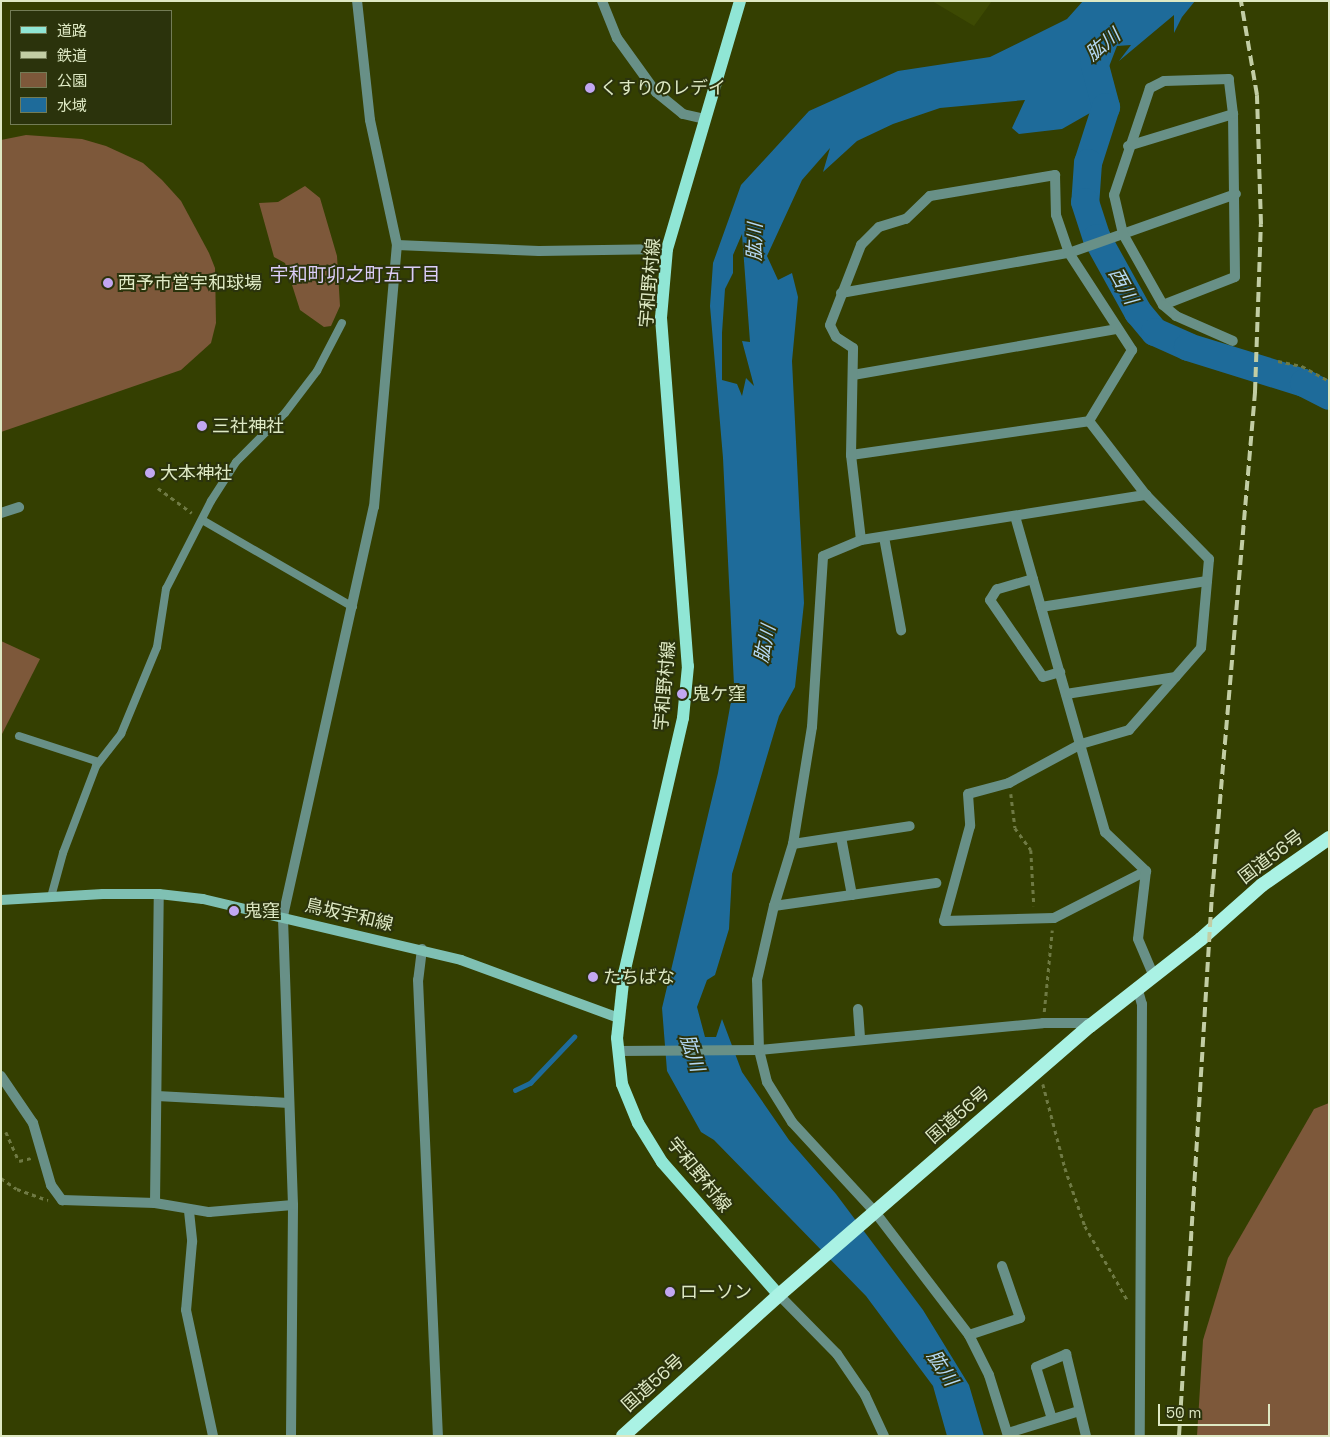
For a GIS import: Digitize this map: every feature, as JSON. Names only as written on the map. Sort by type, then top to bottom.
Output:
[{"type":"highway","name":"国道56号","points":[[623,1436],[779,1295],[1039,1069],[1262,885],[1329,838]]},
{"type":"main road","name":"宇和野村線","points":[[740,1],[667,249],[661,318],[688,666],[683,718],[624,973],[619,1018],[618,1051],[622,1084],[638,1123],[662,1162],[779,1295]]},
{"type":"main road","name":"鳥坂宇和線","points":[[1,900],[159,894],[203,899],[422,948],[619,1018]]},
{"type":"street","points":[[290,1436],[293,1206],[283,916],[307,798],[353,607],[374,508],[397,245],[370,120],[357,1]]},
{"type":"street","points":[[602,1],[604,14],[617,38],[656,92],[683,114],[705,119]]},
{"type":"street","points":[[1163,305],[1235,277],[1236,194],[1234,114],[1229,79],[1164,81],[1150,88],[1128,146],[1114,195],[1123,234],[1163,305],[1176,316],[1233,340]]},
{"type":"street","points":[[1128,146],[1234,114]]},
{"type":"street","points":[[861,540],[852,456],[853,348],[836,337],[830,326],[841,293],[861,245],[879,227],[906,219],[930,196],[1055,175],[1056,214],[1069,253],[1116,329],[1132,350],[1089,421]]},
{"type":"street","points":[[841,293],[1069,253],[1236,194]]},
{"type":"street","points":[[397,245],[539,251],[667,249]]},
{"type":"street","points":[[854,375],[1116,329]]},
{"type":"street","points":[[852,456],[1089,421]]},
{"type":"street","points":[[1089,421],[1146,495],[1209,559],[1201,648],[1128,730],[1081,744],[1009,783],[968,794],[970,826],[944,921],[1054,918],[1146,871]]},
{"type":"street","points":[[1079,1411],[1008,1434],[989,1375],[969,1335],[792,1122],[768,1082],[755,1049],[757,980],[774,906],[794,844],[812,727],[823,556],[861,540],[1146,495]]},
{"type":"street","points":[[1,513],[19,507]]},
{"type":"street","points":[[1015,516],[1105,832],[1146,871]]},
{"type":"street","points":[[884,537],[901,630]]},
{"type":"street","points":[[1033,579],[997,589],[990,600],[1043,676],[1060,672]]},
{"type":"street","points":[[1041,607],[1207,581]]},
{"type":"street","points":[[1066,694],[1176,677]]},
{"type":"street","points":[[794,844],[910,826]]},
{"type":"street","points":[[841,837],[852,895]]},
{"type":"street","points":[[1146,871],[1138,939],[1153,975]]},
{"type":"street","points":[[774,906],[936,883]]},
{"type":"street","points":[[155,1203],[159,894]]},
{"type":"street","points":[[422,948],[418,980],[438,1436]]},
{"type":"street","points":[[1137,988],[1142,1004],[1140,1436]]},
{"type":"street","points":[[858,1009],[860,1040]]},
{"type":"street","points":[[618,1051],[755,1049],[1043,1024],[1094,1023]]},
{"type":"street","points":[[1,1076],[33,1123],[51,1184],[62,1200],[155,1203],[189,1211],[293,1206]]},
{"type":"street","points":[[157,1096],[289,1103]]},
{"type":"street","points":[[189,1211],[192,1242],[186,1310],[213,1436]]},
{"type":"street","points":[[969,1335],[1020,1318],[1002,1266]]},
{"type":"street","points":[[779,1295],[837,1354],[865,1394],[884,1436]]},
{"type":"street","points":[[1052,1419],[1036,1367],[1066,1354],[1086,1436]]},
{"type":"lane","points":[[51,897],[63,853],[99,762],[121,734],[157,647],[166,589],[204,520],[211,502],[236,462],[286,413],[317,372],[342,323]]},
{"type":"lane","points":[[204,520],[353,607]]},
{"type":"lane","points":[[20,736],[99,762]]},
{"type":"path","points":[[1278,361],[1302,366],[1329,381]]},
{"type":"path","points":[[158,488],[195,516]]},
{"type":"path","points":[[1009,783],[1016,828],[1031,850],[1034,918]]},
{"type":"path","points":[[1043,1024],[1054,918]]},
{"type":"path","points":[[1039,1069],[1065,1168],[1085,1226],[1106,1269],[1140,1322]]},
{"type":"path","points":[[6,1132],[19,1161],[42,1156]]},
{"type":"path","points":[[1,1178],[46,1201],[62,1200]]},
{"type":"shaded area","points":[[932,1],[992,1],[974,26]]},
{"type":"green space","name":"西予市営宇和球場","points":[[26,135],[82,139],[106,146],[143,163],[162,180],[181,201],[215,268],[216,323],[211,343],[181,370],[1,432],[1,140]]},
{"type":"green space","points":[[305,186],[320,198],[337,256],[340,306],[331,326],[324,327],[300,310],[285,263],[274,257],[259,203],[278,202]]},
{"type":"green space","points":[[1,641],[40,659],[1,736]]},
{"type":"green space","points":[[1329,1103],[1329,1436],[1197,1436],[1203,1340],[1228,1258],[1314,1109]]},
{"type":"water","name":"肱川","points":[[1083,1],[1195,1],[1182,17],[1174,33],[1174,15],[1119,61],[1131,45],[1117,46],[1105,77],[1108,95],[1090,113],[1062,129],[1019,134],[1012,128],[1025,100],[940,108],[893,124],[857,141],[823,172],[830,148],[802,180],[767,256],[778,280],[792,273],[798,297],[792,361],[804,603],[795,687],[779,716],[732,874],[729,929],[715,975],[707,980],[697,1007],[705,1037],[716,1037],[722,1019],[742,1072],[789,1140],[836,1194],[923,1310],[969,1385],[984,1436],[947,1436],[933,1386],[866,1296],[714,1140],[701,1132],[667,1071],[662,1008],[718,773],[734,685],[723,458],[710,306],[713,263],[741,185],[809,111],[898,71],[990,57],[1067,19]],"holes":[[[742,234],[750,342],[742,341],[754,386],[746,378],[742,396],[737,384],[722,380],[722,333],[725,289],[733,273],[733,255]]]},
{"type":"waterway","name":"西川","points":[[1094,62],[1106,107],[1088,163],[1085,202],[1097,238],[1138,312],[1155,332],[1188,347],[1304,383],[1329,396]]},
{"type":"waterway","points":[[515,1090],[530,1083],[574,1037]]},
{"type":"railway","points":[[1179,1436],[1212,894],[1255,392],[1261,224],[1257,95],[1241,1]]},
{"type":"place","name":"くすりのレデイ","points":[[590,88]]},
{"type":"place","name":"西予市営宇和球場","points":[[108,283]]},
{"type":"place","name":"三社神社","points":[[202,426]]},
{"type":"place","name":"大本神社","points":[[150,473]]},
{"type":"place","name":"鬼ケ窪","points":[[682,694]]},
{"type":"place","name":"鬼窪","points":[[234,911]]},
{"type":"place","name":"たちばな","points":[[593,977]]},
{"type":"place","name":"ローソン","points":[[670,1292]]},
{"type":"district","name":"宇和町卯之町五丁目","points":[[355,275]]}]
